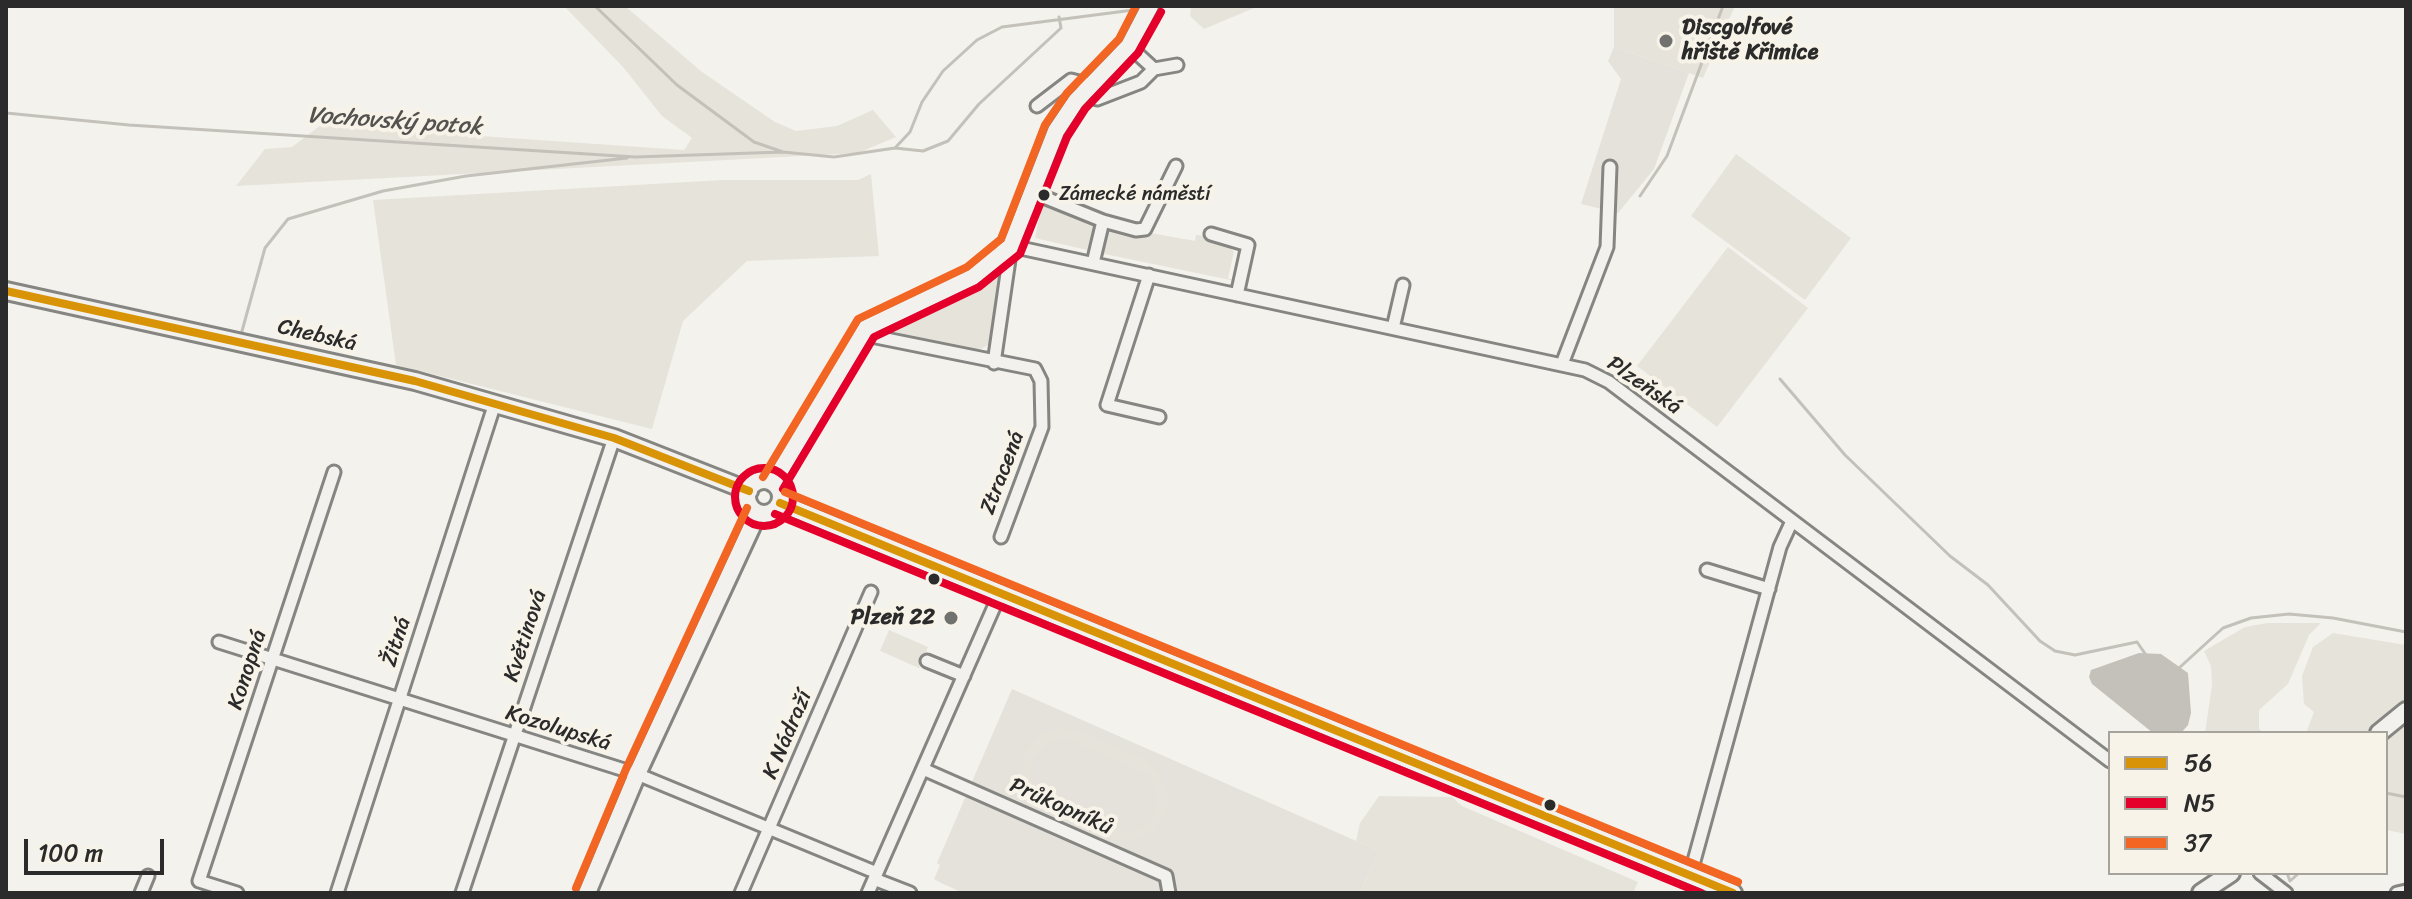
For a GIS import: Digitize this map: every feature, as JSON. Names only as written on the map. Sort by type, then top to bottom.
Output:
[{"type":"main road","points":[[773,483],[859,337],[881,319],[973,277],[1011,246],[1053,137],[1069,110],[1094,92],[1129,46],[1150,6]]},
{"type":"main road","name":"Chebská","points":[[6,291],[303,355],[495,403],[614,438],[749,491]]},
{"type":"main road","points":[[759,481],[773,483],[780,492],[780,503],[773,511],[758,513],[750,506],[749,491],[759,481]]},
{"type":"main road","points":[[780,503],[1733,893]]},
{"type":"main road","points":[[587,893],[637,774],[758,513]]},
{"type":"main road","points":[[2381,731],[2406,711]]},
{"type":"main road","points":[[2201,893],[2227,880]]},
{"type":"street","points":[[1129,46],[1154,69]]},
{"type":"street","points":[[1037,106],[1071,80],[1094,92],[1141,82],[1154,69],[1177,65]]},
{"type":"street","points":[[1041,196],[1103,221],[1136,230],[1145,229],[1176,166]]},
{"type":"street","points":[[1562,364],[1607,247],[1610,167]]},
{"type":"street","points":[[1093,263],[1103,221]]},
{"type":"street","points":[[1211,234],[1248,245],[1237,295]]},
{"type":"street","points":[[859,337],[994,363],[1011,246]]},
{"type":"street","name":"Plzeňská","points":[[1011,246],[1585,370],[1609,382],[2108,759]]},
{"type":"street","points":[[1149,275],[1107,405],[1159,417]]},
{"type":"street","points":[[1393,328],[1403,285]]},
{"type":"street","name":"Ztracená","points":[[994,363],[1035,369],[1041,381],[1042,427],[1001,537]]},
{"type":"street","name":"Žitná","points":[[337,893],[495,403]]},
{"type":"street","name":"Květinová","points":[[462,893],[614,438]]},
{"type":"street","name":"Konopná","points":[[237,893],[199,881],[334,472]]},
{"type":"street","points":[[1694,861],[1780,547],[1792,521]]},
{"type":"street","points":[[1707,570],[1769,589]]},
{"type":"street","points":[[868,893],[1001,591]]},
{"type":"street","name":"K Nádraží","points":[[741,893],[871,592]]},
{"type":"street","name":"Kozolupská","points":[[219,642],[637,774],[770,829],[910,893]]},
{"type":"street","points":[[927,661],[964,676]]},
{"type":"street","name":"Průkopníků","points":[[923,769],[1166,876],[1169,893]]},
{"type":"street","points":[[2263,875],[2286,893]]},
{"type":"street","points":[[141,893],[148,876]]},
{"type":"street","points":[[2397,893],[2406,891]]},
{"type":"shaded area","points":[[564,6],[625,6],[702,72],[775,122],[796,131],[837,126],[873,110],[896,137],[858,153],[236,186],[265,149],[292,147],[321,125],[684,150],[692,138],[662,116],[623,67]]},
{"type":"shaded area","points":[[1191,6],[1259,6],[1204,29],[1190,16]]},
{"type":"shaded area","name":"Discgolfové hřiště Křimice","points":[[1614,6],[1735,6],[1703,78],[1614,47]]},
{"type":"shaded area","points":[[1614,47],[1689,73],[1654,169],[1618,213],[1581,204],[1621,79],[1608,61]]},
{"type":"shaded area","points":[[1736,154],[1851,238],[1805,300],[1691,216]]},
{"type":"shaded area","points":[[871,174],[879,256],[747,261],[683,321],[652,429],[396,365],[373,200],[723,180],[858,180]]},
{"type":"shaded area","points":[[1043,199],[1098,224],[1092,251],[1035,238]]},
{"type":"shaded area","points":[[1112,226],[1195,241],[1196,235],[1221,238],[1234,252],[1228,278],[1235,281],[1100,253],[1105,231]]},
{"type":"shaded area","points":[[1728,247],[1808,308],[1717,427],[1637,366]]},
{"type":"shaded area","points":[[1004,266],[989,345],[978,350],[949,349],[892,331],[891,324],[950,298]]},
{"type":"shaded area","points":[[2267,623],[2321,623],[2309,635],[2288,684],[2259,710],[2259,729],[2262,731],[2205,731],[2212,685],[2211,666],[2204,651],[2245,627]]},
{"type":"shaded area","points":[[889,630],[928,647],[919,668],[880,651]]},
{"type":"shaded area","points":[[2333,633],[2406,645],[2406,702],[2370,731],[2307,731],[2314,712],[2304,704],[2302,676],[2313,647]]},
{"type":"shaded area","points":[[2139,653],[2161,654],[2188,673],[2191,713],[2188,725],[2183,731],[2151,731],[2092,684],[2089,677],[2091,670]]},
{"type":"shaded area","points":[[1012,689],[1379,851],[1360,893],[963,893],[934,879],[940,865],[937,863]]},
{"type":"shaded area","points":[[2406,720],[2406,834],[2388,830],[2388,734]]},
{"type":"shaded area","points":[[1059,729],[1077,731],[1145,760],[1158,772],[1168,798],[1164,817],[1153,831],[1138,839],[1115,840],[1038,806],[1031,799],[1021,772],[1026,751],[1040,735]],"holes":[[[1064,737],[1150,775],[1159,799],[1150,822],[1136,831],[1118,832],[1038,794],[1030,778],[1032,758],[1048,742]]]},
{"type":"shaded area","points":[[1379,796],[1452,797],[1462,806],[1638,882],[1633,893],[1360,893],[1379,851],[1356,841],[1360,823]]},
{"type":"waterway","points":[[595,6],[677,85],[754,142],[783,152],[834,157],[895,148],[910,132],[922,102],[943,71],[977,40],[1002,27],[1141,9]]},
{"type":"waterway","points":[[1157,7],[1166,6]]},
{"type":"waterway","points":[[1640,196],[1667,156],[1723,6]]},
{"type":"waterway","points":[[895,148],[923,151],[948,141],[979,104],[1061,28],[1059,17]]},
{"type":"waterway","name":"Vochovský potok","points":[[6,113],[129,125],[635,157],[783,152]]},
{"type":"waterway","points":[[242,331],[265,248],[288,219],[383,191],[466,176],[627,158]]},
{"type":"waterway","points":[[1780,379],[1845,455],[1950,556],[1988,585],[2040,641],[2055,651],[2075,655],[2137,642],[2146,655]]},
{"type":"waterway","points":[[2179,668],[2223,628],[2251,618],[2289,614],[2333,618],[2406,632]]},
{"type":"waterway","points":[[2388,793],[2406,797]]},
{"type":"waterway","points":[[2288,875],[2290,881],[2297,875]]},
{"type":"transit line","name":"37","points":[[763,477],[858,319],[967,267],[1001,239],[1045,125],[1067,93],[1119,39],[1136,6]]},
{"type":"transit line","name":"N5","points":[[783,489],[874,337],[979,287],[1020,254],[1067,137],[1085,109],[1138,53],[1161,12]]},
{"type":"transit line","name":"56","points":[[6,291],[415,381],[614,438],[749,491]]},
{"type":"transit line","name":"N5","points":[[764,468],[784,477],[793,497],[784,517],[764,526],[744,517],[735,497],[744,477],[764,468]]},
{"type":"transit line","name":"37","points":[[785,492],[1738,882]]},
{"type":"transit line","name":"56","points":[[780,503],[1733,893]]},
{"type":"transit line","name":"37","points":[[576,888],[626,769],[747,508]]},
{"type":"transit line","name":"N5","points":[[775,514],[1701,893]]},
{"type":"place","name":"Discgolfové hřiště Křimice","points":[[1666,41]]},
{"type":"place","name":"Zámecké náměstí","points":[[1044,195]]},
{"type":"place","name":"Plzeň 22","points":[[951,618]]}]
